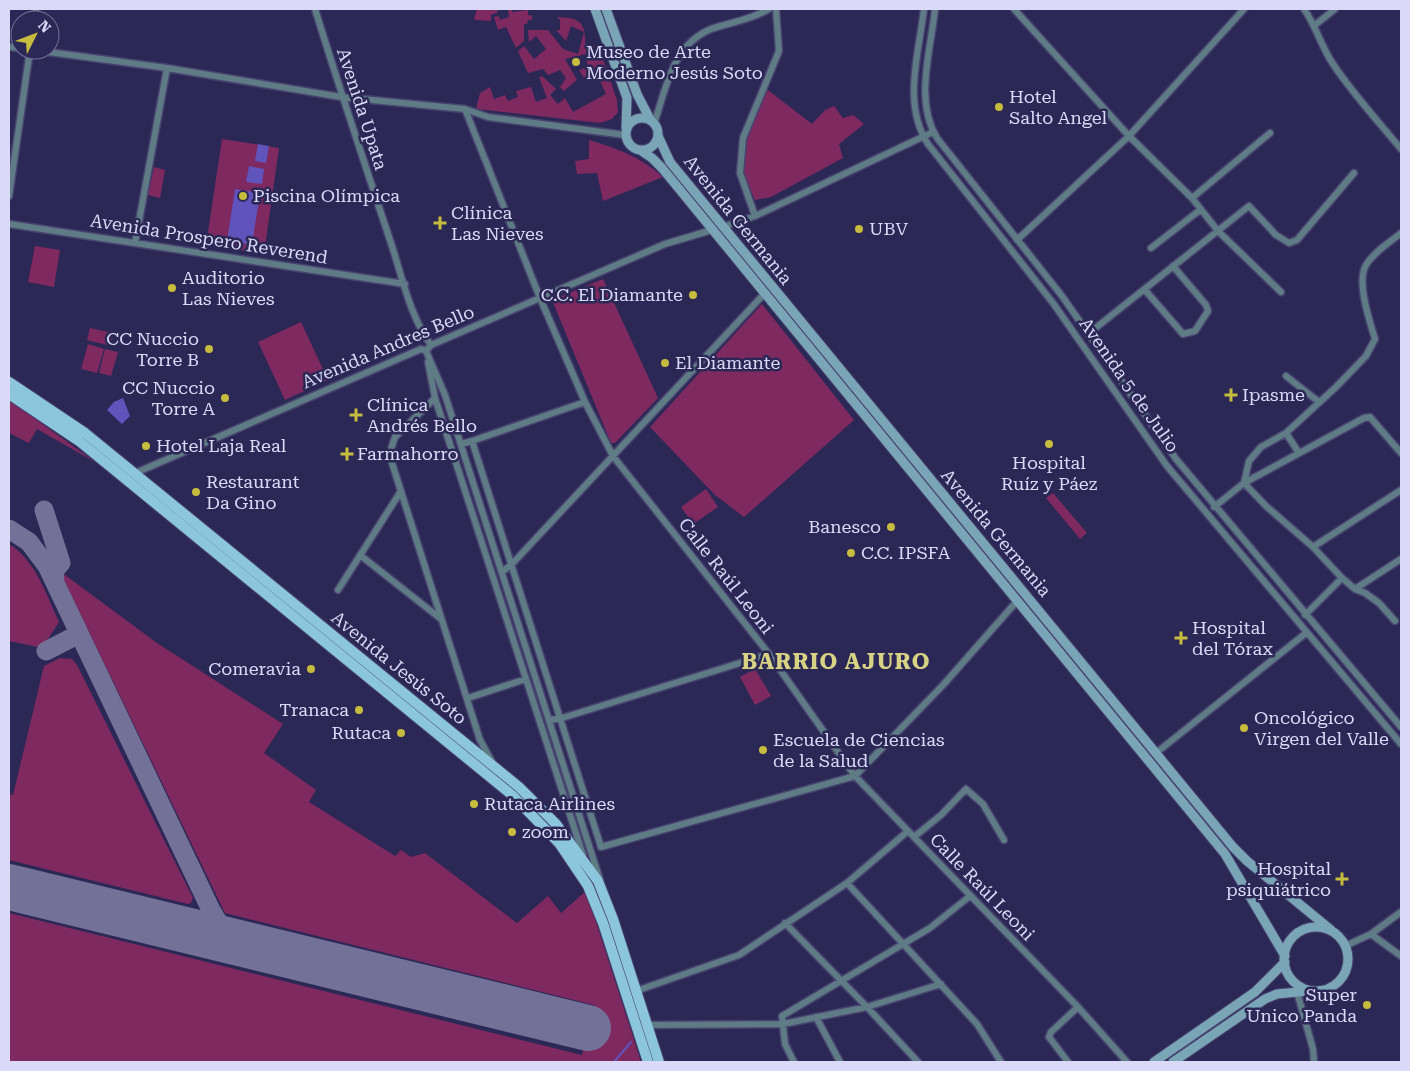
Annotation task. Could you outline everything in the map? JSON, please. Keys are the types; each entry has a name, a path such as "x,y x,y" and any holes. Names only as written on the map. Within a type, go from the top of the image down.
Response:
{"main road":[{"name":"Avenida Jesús Soto","path":"9,382 85,433 494,767 546,813 584,860 604,896 659,1062"},
{"name":"Avenida Jesús Soto","path":"9,394 78,441 124,478 512,795 559,843 588,886 603,923 648,1062"}],"street":[{"name":"Avenida Upata","path":"315,9 342,97 422,332 424,350"},
{"path":"595,9 627,98 626,131 629,144 640,150 652,147 658,136 637,94 606,9"},
{"path":"653,123 677,58 689,44 708,30 746,19 769,9"},
{"path":"755,216 740,174 743,138 779,51 776,9"},
{"name":"Avenida 5 de Julio","path":"924,9 913,102 917,124 923,138 1053,303 1167,466 1401,744"},
{"name":"Avenida 5 de Julio","path":"935,9 924,102 928,121 933,132 1088,334 1176,460 1401,727"},
{"path":"1014,9 1130,136 1192,198 1218,231 1254,268 1281,292"},
{"path":"1017,240 1130,136 1244,9"},
{"path":"1304,9 1315,25 1321,43 1345,81 1401,149"},
{"path":"1315,25 1335,9"},
{"path":"60,54 167,68 342,97 464,109 488,116 626,131"},
{"path":"9,196 29,60"},
{"path":"135,243 167,68"},
{"name":"Calle Raúl Leoni","path":"464,109 540,298 585,402 613,456 769,654 855,776 1078,1007 1127,1062"},
{"path":"626,131 632,121 639,118 653,123"},
{"path":"723,227 755,216 933,132"},
{"path":"1192,198 1270,133"},
{"name":"Avenida Germania","path":"658,136 666,156 723,227 1237,852 1331,930"},
{"name":"Avenida Germania","path":"640,150 657,163 1229,858 1285,959"},
{"path":"1088,334 1249,206 1276,235 1289,244 1297,240 1354,173"},
{"path":"1151,248 1200,210"},
{"name":"Avenida Prospero Reverend","path":"9,224 405,284"},
{"name":"Avenida Andres Bello","path":"124,478 424,350 431,345 665,244 712,230"},
{"path":"1244,483 1250,461 1261,447 1286,433 1366,356 1376,339 1366,306 1364,267 1374,255 1401,233"},
{"path":"1145,290 1183,334 1194,331 1208,311 1206,305 1173,266"},
{"path":"502,572 512,564 764,294"},
{"name":"Avenida Upata","path":"422,332 431,345"},
{"path":"424,350 435,398 584,860 588,886"},
{"path":"424,350 445,395 597,865 604,896"},
{"path":"1286,376 1319,402"},
{"path":"435,398 395,437 391,448 392,462 480,740 494,767"},
{"path":"461,444 585,402"},
{"path":"1214,507 1244,483 1364,418 1370,417 1401,453"},
{"path":"1286,433 1299,453"},
{"path":"472,440 562,718 601,847 855,776 944,684 1017,601"},
{"path":"1244,483 1266,506 1313,547 1355,590 1372,598 1395,621"},
{"path":"1313,547 1401,490"},
{"path":"338,590 401,491"},
{"path":"360,555 442,620"},
{"path":"1355,590 1401,559"},
{"path":"1305,615 1342,578"},
{"path":"1156,753 1306,633"},
{"path":"550,720 562,718 769,654"},
{"path":"468,698 526,678"},
{"path":"914,837 966,789 972,792 983,804 1004,840"},
{"path":"636,992 739,955 847,883 908,831"},
{"path":"847,883 977,1024 1001,1062"},
{"path":"794,1062 785,1044 782,1016 904,944 970,896"},
{"path":"1345,946 1371,934 1401,912"},
{"path":"785,923 868,1007 918,1062"},
{"path":"1154,1062 1255,992 1285,959 1288,944 1301,931 1319,927 1331,930 1340,938 1345,946 1348,961 1341,978 1326,989 1277,994 1265,999 1173,1062"},
{"path":"1371,934 1401,956"},
{"path":"1389,947 1401,948"},
{"path":"1285,959 1293,980 1302,987 1314,990"},
{"path":"647,1024 783,1024 868,1007 941,984"},
{"path":"1297,992 1318,1062"},
{"path":"1068,1062 1049,1037 1051,1032 1078,1007"},
{"path":"816,1017 840,1062"},
{"path":"1313,1049 1314,1062"}],"shaded area":[{"path":"477,9 497,9 498,12 491,15 491,21 476,20 474,19"},
{"path":"508,9 512,9 512,12 528,10 528,15 532,16 532,20 528,20 527,24 524,24 524,41 516,48 506,27 498,30 494,17 499,16 500,20 509,17"},
{"path":"557,17 570,18 579,22 584,30 585,43 599,48 617,100 618,112 612,119 600,123 476,109 480,93 490,87 494,99 505,95 508,101 518,97 516,91 531,87 536,102 547,98 539,77 542,76 556,89 550,95 558,104 565,98 573,112 606,94 597,74 584,78 579,70 588,67 585,54 565,59 577,80 564,91 560,87 566,78 560,70 548,75 543,69 528,73 518,51 524,46 534,59 546,49 536,36 529,42 528,30 548,30 563,49 578,54 584,32 571,26 566,41 556,30 560,30 560,20"},
{"path":"764,87 812,124 825,110 834,106 843,118 853,115 864,124 839,144 843,158 771,197 755,200 741,169 743,138"},
{"name":"Piscina Olímpica","path":"222,139 279,148 264,254 206,245"},
{"path":"589,140 628,154 646,164 663,177 603,201 597,173 577,174 575,161 589,159"},
{"path":"258,144 269,146 266,163 255,161"},
{"path":"249,166 264,169 262,184 246,182"},
{"path":"154,167 165,170 160,198 148,195"},
{"path":"235,189 260,193 252,245 227,241"},
{"path":"35,246 60,250 54,287 28,282"},
{"path":"603,279 658,398 615,443 611,443 552,300"},
{"path":"762,304 854,420 744,517 715,495 650,427"},
{"path":"301,322 328,380 285,400 258,342"},
{"path":"90,328 113,333 111,346 87,340"},
{"path":"88,344 104,349 97,373 81,369"},
{"path":"105,349 118,352 111,376 99,373"},
{"path":"123,398 130,416 122,424 107,410 114,402"},
{"path":"9,400 95,462 37,429 29,443 9,433"},
{"path":"706,489 718,507 693,524 681,507"},
{"path":"1053,493 1087,533 1080,539 1046,498"},
{"path":"9,544 26,559 33,569 45,589 59,622 48,639 38,647 9,641"},
{"path":"65,575 157,643 283,724 264,753 316,790 309,802 395,856 401,850 411,857 425,853 517,923 548,896 561,913 586,891 641,1062 9,1062 9,913 582,1055 594,1005 225,913 62,576"},
{"path":"60,658 72,659 77,665 193,898 191,903 188,904 9,860 9,794 13,795 44,666"},
{"path":"755,669 771,696 755,705 740,677"}],"waterway":[{"path":"614,1062 631,1042"}],"taxiway":[{"path":"44,510 61,563 54,571 55,582"},
{"path":"9,529 29,542 47,566 211,910 227,937 244,944"},
{"path":"46,651 79,634"},
{"path":"183,930 194,930 207,924 211,910"}],"runway":[{"path":"9,887 588,1028"}],"place":[{"name":"Museo de Arte Moderno Jesús Soto","path":"576,62"},
{"name":"Hotel Salto Angel","path":"999,107"},
{"name":"Piscina Olímpica","path":"243,196"},
{"name":"Clínica Las Nieves","path":"440,223"},
{"name":"UBV","path":"859,229"},
{"name":"Auditorio Las Nieves","path":"172,288"},
{"name":"C.C. El Diamante","path":"693,295"},
{"name":"CC Nuccio Torre B","path":"209,349"},
{"name":"El Diamante","path":"665,363"},
{"name":"Ipasme","path":"1231,395"},
{"name":"CC Nuccio Torre A","path":"225,398"},
{"name":"Clínica Andrés Bello","path":"356,415"},
{"name":"Hospital Ruíz y Páez","path":"1049,444"},
{"name":"Hotel Laja Real","path":"146,446"},
{"name":"Farmahorro","path":"347,454"},
{"name":"Restaurant Da Gino","path":"196,492"},
{"name":"Banesco","path":"891,527"},
{"name":"C.C. IPSFA","path":"851,553"},
{"name":"Hospital del Tórax","path":"1181,638"},
{"name":"Comeravia","path":"311,669"},
{"name":"Tranaca","path":"359,710"},
{"name":"Oncológico Virgen del Valle","path":"1244,728"},
{"name":"Rutaca","path":"401,733"},
{"name":"Escuela de Ciencias de la Salud","path":"763,750"},
{"name":"Rutaca Airlines","path":"474,804"},
{"name":"zoom","path":"512,832"},
{"name":"Hospital psiquiátrico","path":"1342,879"},
{"name":"Super Unico Panda","path":"1367,1005"}],"district":[{"name":"BARRIO AJURO","path":"836,661"}]}
